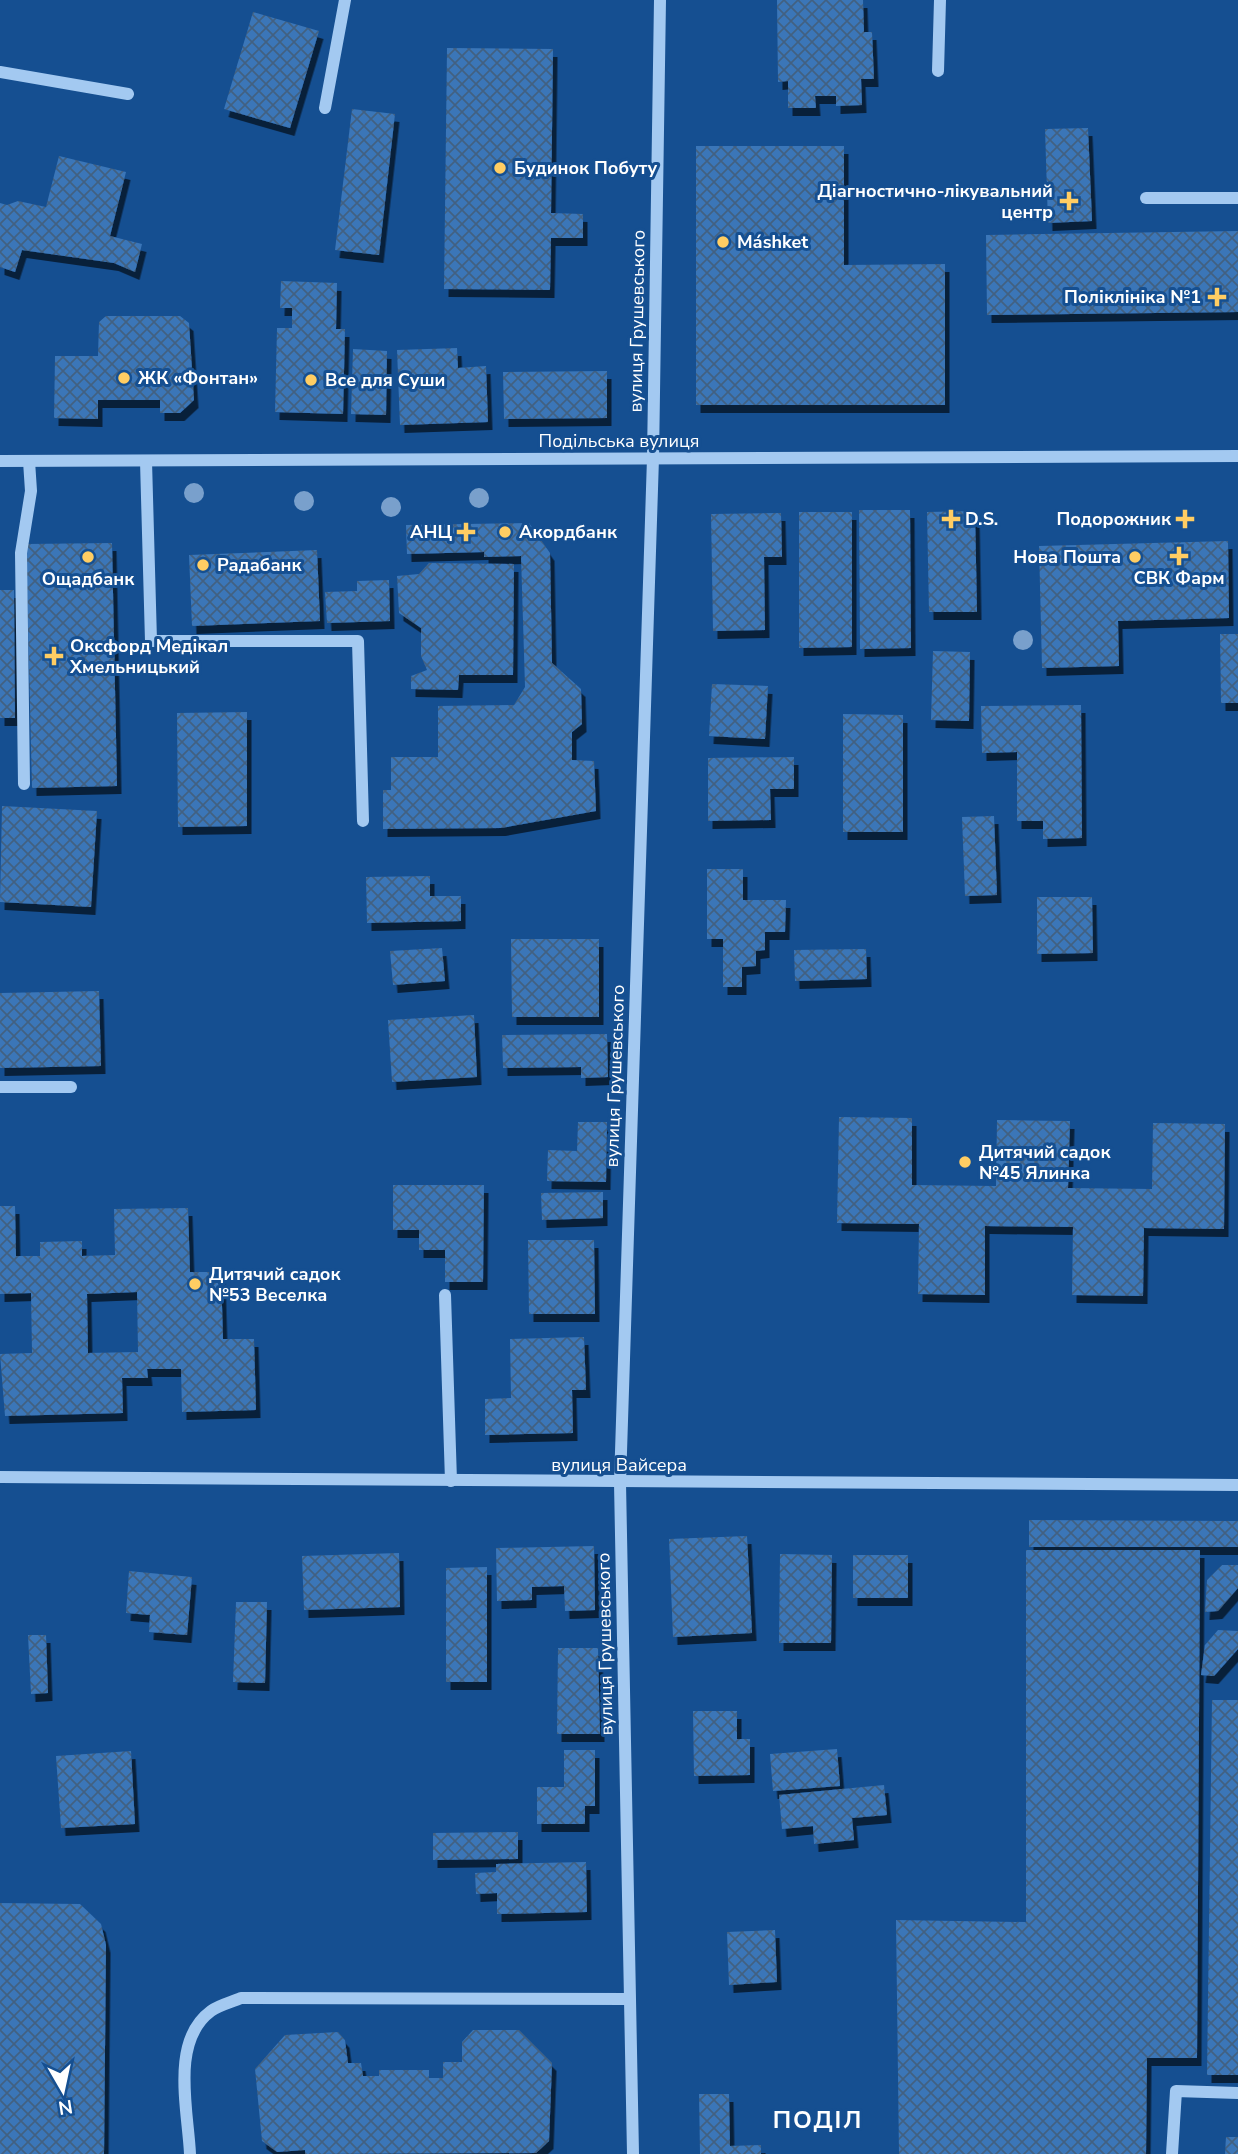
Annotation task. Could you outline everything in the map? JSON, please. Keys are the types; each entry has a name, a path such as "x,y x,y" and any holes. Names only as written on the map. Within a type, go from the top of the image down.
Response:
{"street":[{"path":"325,108 345,0"},
{"name":"вулиця Грушевського","path":"633,2154 620,1483 653,458 660,0"},
{"path":"938,71 940,0"},
{"path":"0,72 128,94"},
{"path":"1146,198 1238,198"},
{"name":"Подільська вулиця","path":"0,461 1238,456"},
{"path":"24,784 21,553 31,491 29,461"},
{"path":"146,461 151,641 358,641 363,821"},
{"path":"0,1087 71,1087"},
{"path":"445,1295 451,1481"},
{"name":"вулиця Вайсера","path":"0,1477 1238,1485"},
{"path":"190,2154 186,2061 190,2035 211,2011 241,1998 629,1999"},
{"path":"1172,2154 1176,2091 1238,2093"}],"building":[{"path":"777,0 863,0 864,32 872,32 874,79 861,79 862,105 836,106 836,96 815,96 816,108 788,108 788,81 778,82"},
{"path":"253,12 319,31 290,128 224,109"},
{"path":"447,48 553,49 551,213 583,214 583,238 551,238 550,290 444,289"},
{"path":"352,109 395,114 379,255 335,250"},
{"path":"1088,128 1092,221 1048,223 1045,129"},
{"path":"696,146 844,146 844,265 945,264 945,405 696,405"},
{"path":"59,156 126,172 110,236 142,244 135,272 114,263 22,250 15,272 0,267 0,203 7,205 18,201 46,207"},
{"path":"1238,231 1238,312 987,315 986,235"},
{"path":"281,281 337,283 336,329 345,329 343,414 275,412 277,328 292,328 292,308 280,308"},
{"name":"ЖК «Фонтан»","path":"106,316 180,316 189,323 194,400 180,413 160,413 160,400 98,400 98,419 54,418 55,356 98,356 99,322"},
{"path":"457,348 458,368 486,366 488,422 400,425 397,350"},
{"path":"353,349 387,351 386,415 351,414"},
{"path":"607,371 607,418 504,419 503,372"},
{"path":"859,510 910,510 911,648 860,649"},
{"path":"975,511 977,612 929,612 927,512"},
{"path":"799,512 852,512 852,647 799,648"},
{"path":"781,513 782,557 764,557 765,630 713,631 711,514"},
{"path":"529,523 550,553 552,663 581,689 582,724 572,732 572,760 594,761 596,811 501,828 383,829 383,790 391,790 391,757 438,757 438,706 514,705 525,687 521,556 484,557 484,552 407,554 406,525"},
{"path":"1228,541 1229,618 1118,621 1119,666 1042,668 1039,546"},
{"path":"112,543 117,786 32,788 26,544"},
{"path":"317,550 320,621 192,626 189,555"},
{"path":"429,563 514,564 513,675 459,675 458,690 411,689 411,676 427,670 421,656 421,628 399,613 397,576 419,574"},
{"path":"389,580 390,621 327,623 325,592 357,591 357,581"},
{"path":"0,590 14,590 15,718 0,718"},
{"path":"1220,634 1238,634 1238,703 1221,703"},
{"path":"933,651 970,652 969,721 931,720"},
{"path":"712,684 768,686 765,739 709,736"},
{"path":"1081,705 1082,838 1043,839 1043,821 1017,821 1017,752 982,753 981,706"},
{"path":"247,712 247,826 178,827 177,713"},
{"path":"843,714 903,715 903,832 843,832"},
{"path":"794,757 794,789 770,789 771,820 708,821 708,758"},
{"path":"2,806 97,811 91,907 0,902"},
{"path":"994,816 997,895 965,896 962,817"},
{"path":"707,869 743,869 743,900 786,900 785,932 765,932 765,950 756,951 756,966 742,967 742,987 723,987 723,939 707,939"},
{"path":"430,876 430,896 461,896 461,921 367,923 366,877"},
{"path":"1037,897 1092,897 1093,953 1037,954"},
{"path":"511,939 599,939 599,1017 512,1017"},
{"path":"442,948 445,981 393,985 390,951"},
{"path":"866,949 867,979 795,981 794,950"},
{"path":"99,991 101,1066 0,1068 0,993"},
{"path":"474,1015 477,1077 392,1082 388,1020"},
{"path":"607,1034 608,1077 581,1078 581,1067 503,1068 502,1035"},
{"path":"839,1117 912,1118 912,1185 996,1186 997,1120 1070,1121 1068,1188 1152,1189 1153,1123 1225,1124 1224,1229 1144,1228 1143,1296 1072,1295 1073,1227 985,1226 985,1295 918,1294 919,1224 837,1223"},
{"path":"578,1122 607,1122 606,1182 547,1181 548,1150 577,1151"},
{"path":"393,1185 484,1185 483,1282 445,1282 445,1250 419,1250 419,1230 393,1230"},
{"path":"603,1192 603,1218 542,1220 541,1193"},
{"path":"0,1206 15,1206 16,1256 40,1256 40,1242 82,1241 82,1256 115,1255 114,1209 188,1208 190,1272 221,1272 223,1339 254,1339 256,1410 182,1412 181,1369 147,1369 148,1378 122,1378 123,1413 5,1416 0,1354 32,1353 31,1293 0,1294","holes":["137,1292 138,1352 88,1353 87,1294"]},
{"path":"528,1240 594,1240 595,1314 529,1314"},
{"path":"584,1337 586,1390 572,1390 573,1433 485,1435 485,1399 511,1398 510,1339"},
{"path":"1029,1520 1238,1521 1238,1547 1029,1547"},
{"path":"747,1536 752,1633 673,1637 669,1539"},
{"path":"594,1546 595,1610 565,1611 564,1586 532,1587 532,1600 497,1601 496,1548"},
{"path":"1026,1550 1200,1550 1197,2058 1147,2058 1146,2154 899,2154 896,1920 1026,1922"},
{"path":"399,1553 400,1607 304,1610 302,1556"},
{"path":"780,1554 832,1555 831,1643 779,1643"},
{"path":"853,1555 908,1555 908,1598 853,1598"},
{"path":"1222,1565 1238,1565 1238,1588 1218,1611 1205,1612 1207,1580"},
{"path":"487,1567 487,1682 446,1682 446,1568"},
{"path":"129,1571 192,1577 187,1635 149,1632 150,1615 126,1613"},
{"path":"236,1602 267,1602 265,1683 233,1682"},
{"path":"1218,1630 1238,1631 1238,1649 1214,1676 1201,1675 1205,1645"},
{"path":"28,1635 46,1635 48,1693 31,1694"},
{"path":"558,1648 598,1648 600,1734 557,1734"},
{"path":"1212,1700 1238,1700 1238,2075 1207,2075"},
{"path":"693,1711 737,1711 737,1739 750,1739 750,1775 694,1776"},
{"path":"837,1749 840,1786 773,1791 770,1754"},
{"path":"564,1750 595,1750 595,1806 585,1806 585,1824 537,1824 537,1787 564,1787"},
{"path":"131,1751 135,1824 61,1828 56,1756"},
{"path":"884,1785 887,1815 852,1818 854,1840 814,1844 813,1826 782,1829 779,1795"},
{"path":"518,1832 518,1859 433,1860 433,1833"},
{"path":"586,1862 587,1912 497,1914 497,1893 476,1894 475,1873 496,1872 496,1864"},
{"path":"0,1903 80,1904 101,1924 106,1945 104,2154 0,2154"},
{"path":"775,1930 777,1982 729,1985 727,1932"},
{"path":"473,2030 519,2030 552,2063 549,2141 536,2153 305,2154 305,2150 277,2152 262,2141 255,2069 285,2035 338,2032 345,2040 348,2063 361,2063 363,2076 379,2076 379,2070 429,2070 429,2078 443,2078 443,2062 462,2062 462,2042"},
{"path":"699,2094 729,2094 730,2146 761,2145 761,2154 700,2154"},
{"path":"1226,2137 1238,2137 1238,2154 1225,2154"}],"place":[{"name":"Будинок Побуту","path":"500,168"},
{"name":"Діагностично-лікувальний центр","path":"1069,201"},
{"name":"Mа́shket","path":"723,242"},
{"name":"Поліклініка №1","path":"1217,297"},
{"name":"ЖК «Фонтан»","path":"124,378"},
{"name":"Все для Суши","path":"311,380"},
{"name":"D.S.","path":"951,519"},
{"name":"Подорожник","path":"1185,519"},
{"name":"АНЦ","path":"466,532"},
{"name":"Акордбанк","path":"505,532"},
{"name":"СВК Фарм","path":"1179,556"},
{"name":"Ощадбанк","path":"88,557"},
{"name":"Нова Пошта","path":"1135,557"},
{"name":"Радабанк","path":"203,565"},
{"name":"Оксфорд Медікал Хмельницький","path":"54,656"},
{"name":"Дитячий садок №45 Ялинка","path":"965,1162"},
{"name":"Дитячий садок №53 Веселка","path":"195,1284"}],"district":[{"name":"ПОДІЛ","path":"818,2120"}]}
